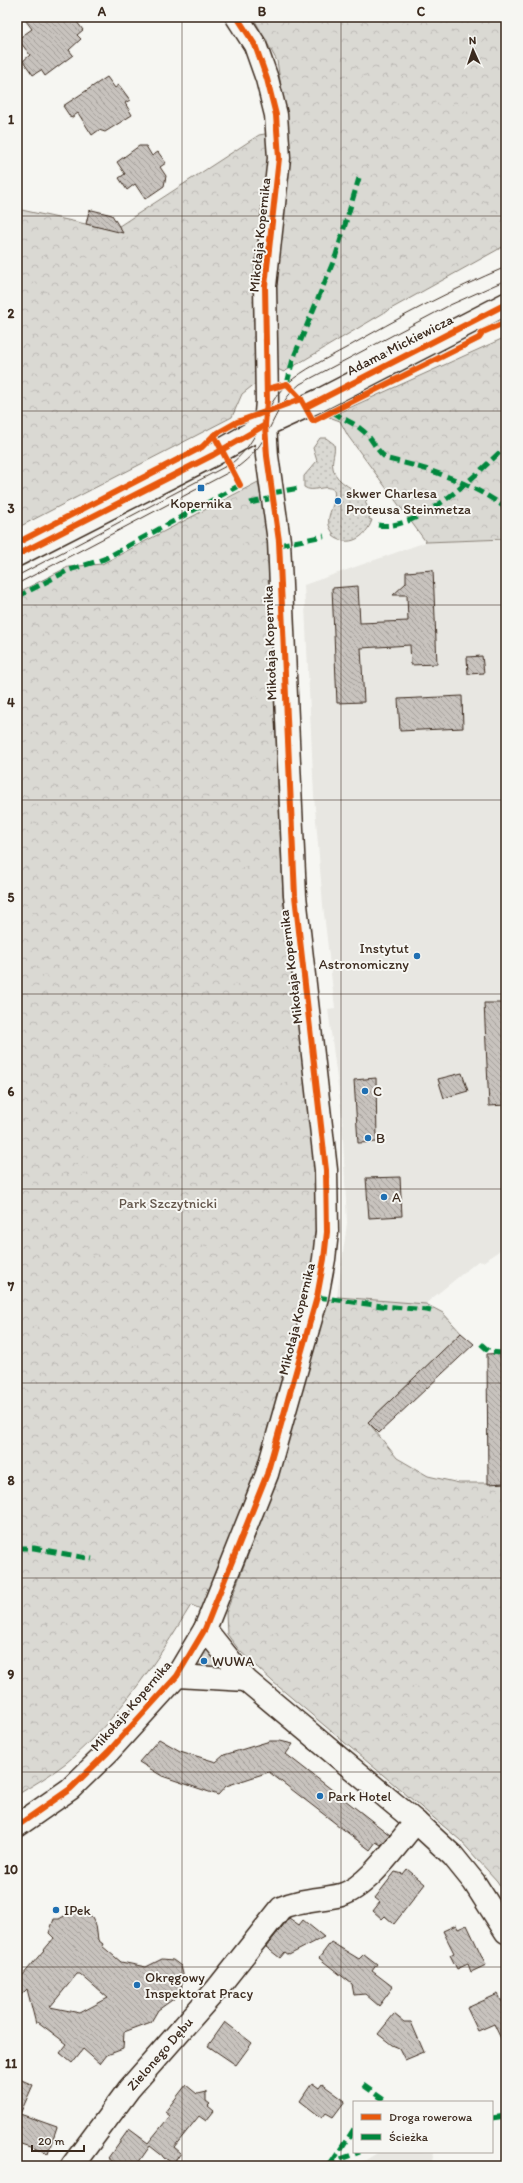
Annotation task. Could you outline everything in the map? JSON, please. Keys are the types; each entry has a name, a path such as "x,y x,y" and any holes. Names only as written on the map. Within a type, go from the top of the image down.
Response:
{"street":[{"name":"Mikołaja Kopernika","path":"17,1826 70,1788 108,1752 177,1676 205,1629 267,1474 286,1412 317,1297 327,1232 325,1151 295,896 285,709 279,541 266,456 265,426 267,401 265,286 275,210 278,150 276,115 267,79 255,45 237,17"},
{"name":"Adama Mickiewicza","path":"17,555 213,455 265,426 320,400 506,304"},
{"path":"205,1629 246,1680 416,1822 463,1868 489,1903 506,1932"},
{"path":"177,1676 246,1680"},
{"name":"Zielonego Dębu","path":"72,2166 129,2089 216,1990 281,1908 293,1902 342,1895 360,1886 416,1822"}],"shaded area":[{"name":"Instytut Astronomiczny","path":"506,539 506,1246 483,1262 478,1261 425,1304 337,1297 347,1223 342,1117 328,1009 335,1008 323,905 314,796 304,585 426,542"},
{"path":"377,2153 434,2153 431,2166 356,2166"}],"green space":[{"path":"253,17 506,17 506,245 387,311 284,372 275,368 242,394 232,417 17,528 17,209 113,230 259,135 288,130 277,61"},
{"path":"506,337 506,539 426,542 348,436 340,421 329,417"},
{"path":"320,438 326,438 334,444 333,468 338,478 367,500 365,502 370,511 369,519 372,520 361,536 350,541 345,541 333,536 334,534 330,528 329,518 334,502 334,490 330,488 308,489 304,487 304,476 317,461 313,448"},
{"name":"Park Szczytnicki","path":"258,482 267,532 283,895 319,1166 320,1237 305,1319 271,1433 206,1611 191,1605 150,1669 103,1728 66,1763 17,1795 17,593 68,567 102,564"},
{"path":"338,1297 426,1304 443,1313 461,1333 368,1422 397,1458 428,1476 459,1483 504,1483 503,1353 506,1354 506,1895 497,1881 460,1840 273,1682 239,1650 227,1634 226,1613 268,1502 325,1301"},
{"path":"204,1649 213,1653 216,1660 215,1667 197,1670 194,1664"}],"building":[{"path":"23,17 65,17 69,22 74,18 83,30 77,35 81,39 69,50 73,55 45,76 41,70 33,75 23,61 30,55 18,39 32,29"},
{"path":"107,77 115,88 119,85 130,100 125,103 132,115 105,132 99,130 92,135 78,113 71,118 63,106"},
{"path":"139,146 146,146 152,156 158,152 166,163 160,167 166,176 164,186 145,199 135,184 127,190 119,178 125,174 117,162"},
{"path":"92,210 112,215 123,233 86,224 89,211"},
{"path":"433,570 437,664 411,665 410,645 361,648 364,702 337,703 332,588 358,586 360,623 408,621 407,595 393,595 406,583 406,572"},
{"path":"482,656 484,673 468,674 467,657"},
{"path":"462,696 463,728 400,731 398,699"},
{"path":"484,1003 506,1003 506,1105 489,1106"},
{"path":"462,1073 468,1091 444,1098 438,1079"},
{"path":"376,1078 377,1142 358,1143 354,1080"},
{"name":"A","path":"400,1177 402,1216 369,1218 366,1178"},
{"path":"461,1333 474,1344 379,1433 368,1422"},
{"path":"503,1353 504,1483 488,1484 487,1354"},
{"name":"Park Hotel","path":"159,1739 180,1751 216,1762 224,1755 270,1741 280,1741 293,1744 286,1754 390,1835 381,1845 376,1842 370,1850 269,1772 226,1786 218,1795 162,1776 139,1762"},
{"path":"407,1869 425,1884 394,1924 385,1916 382,1919 373,1911 380,1902 375,1898 395,1872 403,1874"},
{"name":"Okręgowy Inspektorat Pracy","path":"73,1911 86,1913 92,1917 96,1925 98,1940 103,1944 102,1946 121,1962 146,1967 162,1959 173,1960 181,1966 183,1974 181,1988 175,1998 158,2010 151,2022 124,2032 123,2049 107,2055 100,2064 83,2049 72,2063 60,2053 67,2044 38,2022 36,2024 27,1989 17,1999 17,1982 54,1938 49,1933 54,1919 59,1919","holes":["77,1974 80,1974 108,1998 80,2013 50,2007"]},
{"path":"289,1918 299,1925 303,1920 324,1937 289,1955 285,1952 280,1958 266,1947"},
{"path":"456,1925 458,1929 467,1925 486,1965 471,1972 468,1964 457,1969 450,1955 454,1953 443,1931"},
{"path":"331,1942 359,1959 364,1954 377,1964 372,1971 393,1987 379,2006 365,1994 354,1995 352,1984 319,1958"},
{"path":"498,1994 506,2009 506,2049 494,2024 478,2031 467,2008"},
{"path":"394,2014 404,2022 411,2022 424,2052 405,2060 399,2048 392,2045 378,2034"},
{"path":"225,2022 252,2043 236,2065 208,2046"},
{"path":"17,2078 33,2085 20,2114 57,2127 48,2153 21,2144 17,2133"},
{"path":"312,2083 319,2088 322,2084 345,2101 333,2117 326,2113 322,2118 300,2101"},
{"path":"186,2085 197,2094 206,2092 206,2101 210,2104 208,2106 214,2111 206,2121 199,2116 174,2147 181,2153 173,2164 150,2146 136,2166 119,2166 108,2158 129,2129 148,2143 170,2116 165,2112"}],"tram line":[{"path":"17,576 232,463 242,454 256,434 272,402 279,393 287,384 308,369 425,305 506,267"},
{"path":"17,584 235,469 257,448 283,403 293,390 300,384 450,305 506,280"}],"marked path":[{"path":"287,384 293,359 336,255 359,178"},
{"path":"333,411 366,433 380,453 388,459 420,467 450,478 478,491 506,508"},
{"path":"378,525 394,525 412,519 430,510 464,485 506,446"},
{"path":"17,597 69,570 104,559 240,485"},
{"path":"272,493 299,488"},
{"path":"250,503 273,498"},
{"path":"279,545 324,536"},
{"path":"317,1297 434,1312"},
{"path":"481,1344 490,1352 502,1353 506,1359"},
{"path":"17,1548 34,1548 92,1559"},
{"path":"363,2085 386,2101"},
{"path":"493,2118 506,2116"},
{"path":"332,2162 353,2130"},
{"path":"328,2166 332,2162 357,2153"}],"cycle path":[{"path":"17,1826 70,1789 108,1752 177,1676 205,1629 267,1474 317,1297 324,1259 327,1232 326,1170 295,896 279,541 267,456 265,425 267,401 265,286 279,158 276,115 267,79 255,45 237,17"},
{"path":"306,407 506,304"},
{"path":"267,389 287,384 301,399 313,421 479,338 483,332 506,322"},
{"path":"17,543 202,447 214,435 237,422 301,399"},
{"path":"17,555 213,455 265,425"},
{"path":"214,435 240,485"}],"place":[{"name":"Kopernika","path":"201,488"},
{"name":"skwer Charlesa Proteusa Steinmetza","path":"338,501"},
{"name":"Instytut Astronomiczny","path":"417,956"},
{"name":"C","path":"365,1091"},
{"name":"B","path":"368,1138"},
{"name":"A","path":"384,1197"},
{"name":"WUWA","path":"204,1661"},
{"name":"Park Hotel","path":"320,1796"},
{"name":"IPek","path":"56,1910"},
{"name":"Okręgowy Inspektorat Pracy","path":"137,1985"}]}
